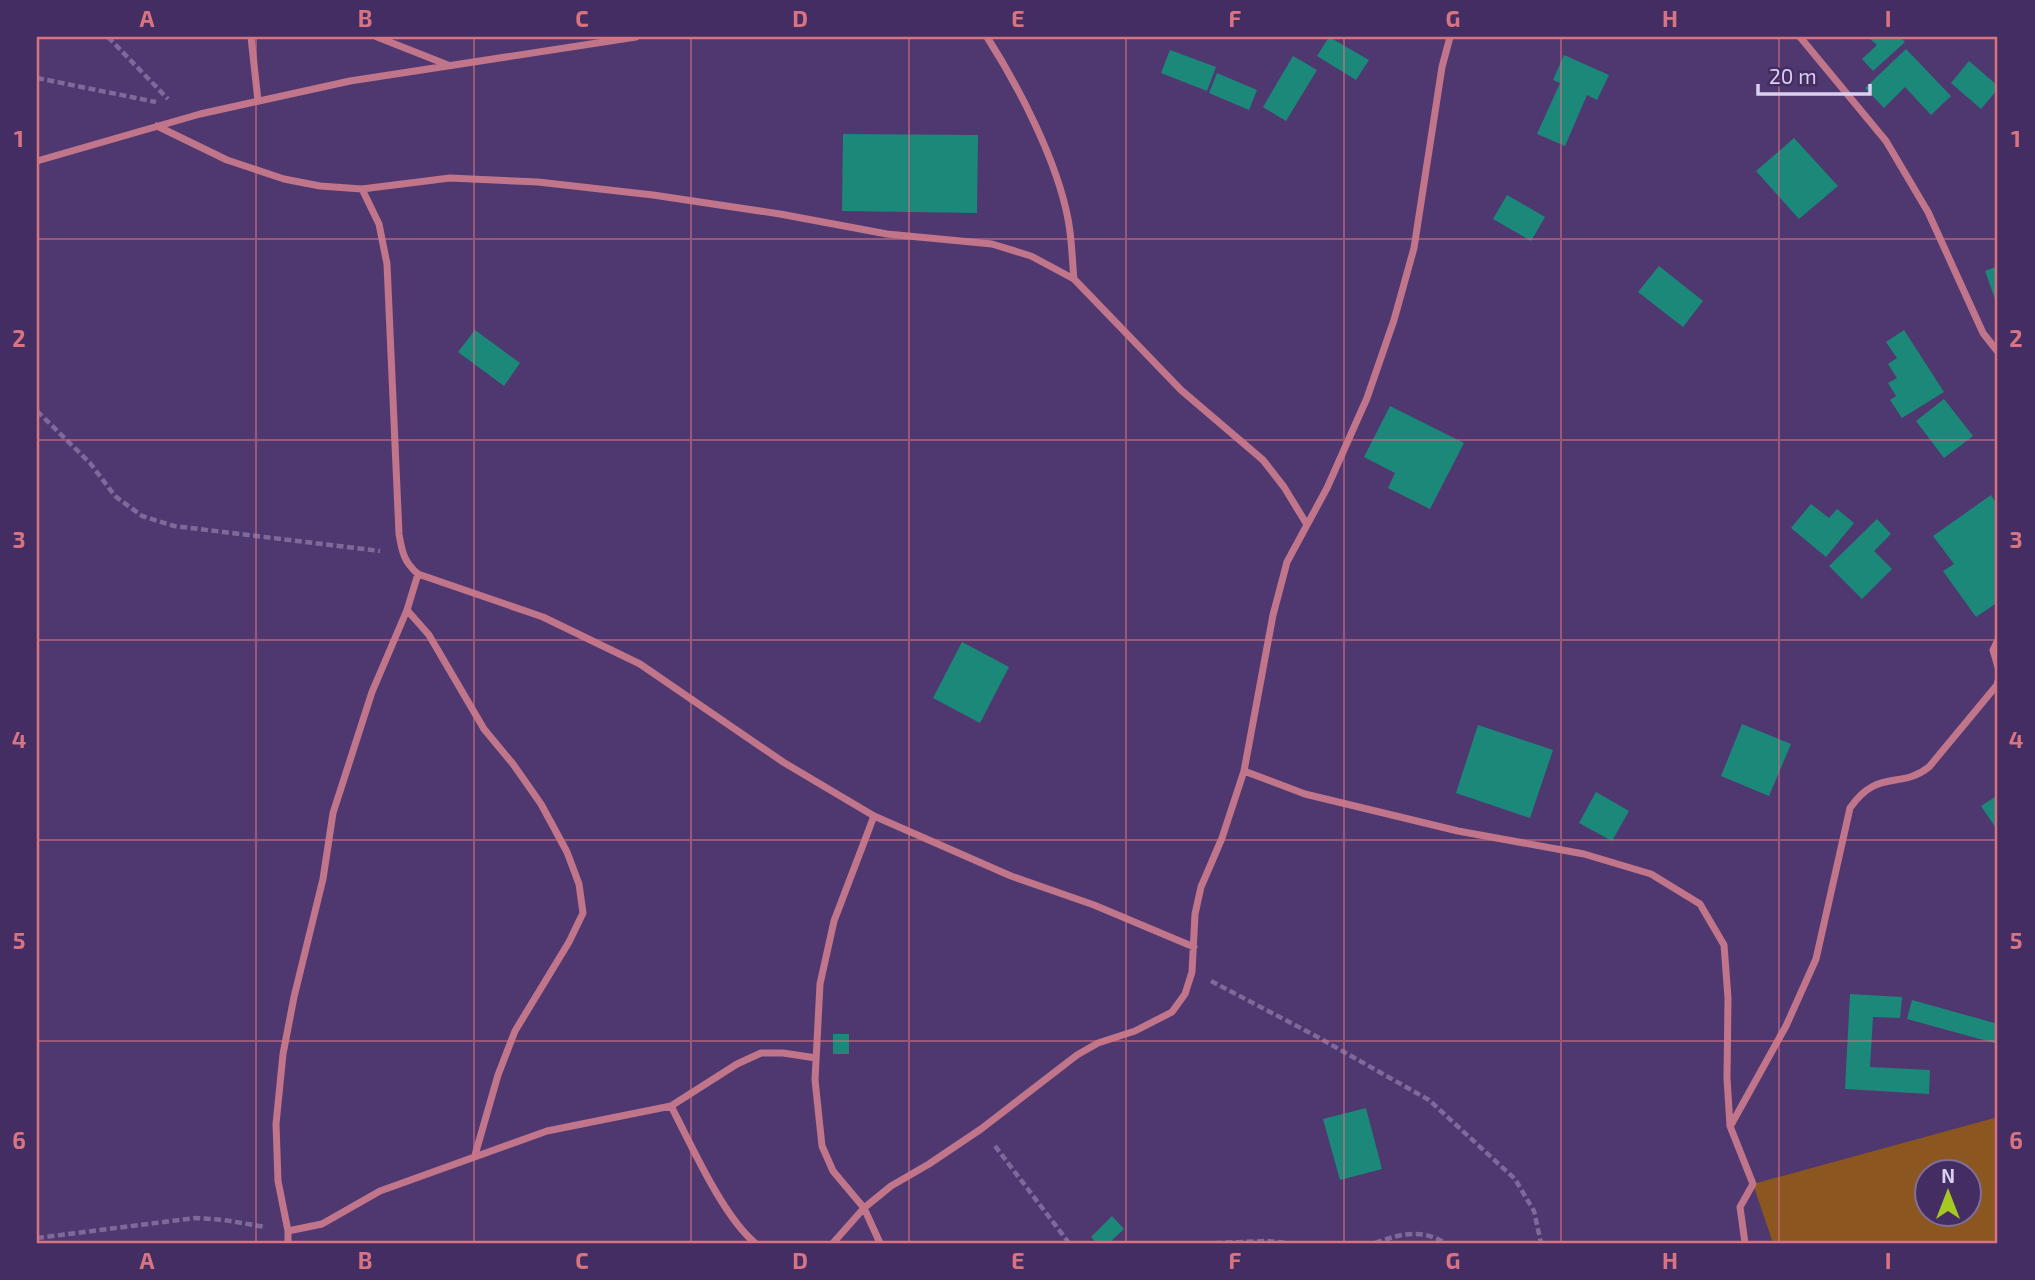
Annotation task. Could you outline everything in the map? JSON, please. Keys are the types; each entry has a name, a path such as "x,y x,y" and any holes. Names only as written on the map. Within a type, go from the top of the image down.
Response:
{"street":[{"path":"251,37 258,101"},
{"path":"377,37 448,65"},
{"path":"37,161 157,126 351,81 636,37"},
{"path":"987,37 1035,128 1056,176 1068,219 1074,279"},
{"path":"833,1243 864,1208 891,1186 982,1129 1077,1055 1098,1043 1135,1031 1172,1012 1185,994 1192,972 1195,914 1201,887 1222,838 1244,771 1273,615 1287,562 1327,488 1367,398 1394,320 1414,248 1442,67 1450,37"},
{"path":"1800,37 1886,141 1928,212 1983,333 1998,352"},
{"path":"157,126 227,160 284,180 320,186 362,189 450,178 538,182 653,195 887,234 992,244 1031,256 1074,279 1181,390 1262,460 1284,487 1306,523"},
{"path":"362,189 379,224 387,264 399,534 402,554 408,566 418,574 543,617 640,664 783,762 874,816 1011,876 1094,905 1194,947"},
{"path":"288,1243 278,1181 276,1124 283,1054 294,997 323,879 333,813 372,692 407,610 418,574"},
{"path":"407,610 429,635 484,729 541,804 567,852 580,893 583,913 569,942 515,1031 475,1155"},
{"path":"1998,640 1993,650 1998,667"},
{"path":"1730,1126 1786,1027 1816,959 1850,808 1859,794 1874,785 1919,775 1929,767 1998,681"},
{"path":"1244,771 1305,794 1458,831 1584,854 1651,874 1700,904 1724,945 1728,998 1727,1078 1730,1126 1753,1184 1740,1207 1745,1243"},
{"path":"874,816 834,921 820,984 815,1080 822,1146 833,1171 864,1208 880,1243"},
{"path":"288,1231 322,1224 380,1191 547,1131 671,1106 737,1064 761,1053 816,1058"},
{"path":"671,1106 728,1210 744,1234 755,1243"}],"path":[{"path":"37,78 176,107 108,37"},
{"path":"37,411 90,463 115,496 142,516 174,526 402,554"},
{"path":"1192,972 1304,1030 1429,1100 1515,1179 1534,1211 1541,1243"},
{"path":"982,1129 1069,1243"},
{"path":"37,1238 195,1218 288,1231"},
{"path":"1375,1243 1411,1232 1445,1243"},
{"path":"1215,1243 1289,1243"}],"shaded area":[{"path":"1998,1117 1998,1243 1773,1243 1753,1184"}],"building":[{"path":"1329,37 1369,60 1356,80 1317,56"},
{"path":"1868,37 1900,37 1905,42 1873,71 1862,59 1877,45"},
{"path":"1906,49 1951,96 1931,115 1905,87 1884,108 1865,88"},
{"path":"1170,50 1216,67 1207,91 1161,73"},
{"path":"1564,55 1609,75 1597,100 1587,95 1565,146 1537,134 1560,83 1553,80"},
{"path":"1293,56 1317,70 1286,121 1263,107"},
{"path":"1969,61 1998,86 1981,109 1951,83"},
{"path":"1217,73 1257,90 1249,110 1209,93"},
{"path":"843,134 978,135 977,213 842,211"},
{"path":"1794,138 1838,186 1799,219 1756,171"},
{"path":"1507,195 1545,217 1531,241 1493,219"},
{"path":"1659,266 1703,301 1683,327 1638,292"},
{"path":"1998,266 1998,307 1985,271"},
{"path":"475,330 520,363 504,386 458,352"},
{"path":"1904,330 1944,392 1902,418 1890,400 1896,396 1888,383 1897,378 1888,364 1897,358 1886,342"},
{"path":"1944,399 1973,436 1944,458 1916,421"},
{"path":"1390,406 1464,443 1430,509 1388,488 1395,473 1364,457"},
{"path":"1991,495 1998,506 1998,602 1976,617 1943,571 1954,564 1933,536"},
{"path":"1811,504 1829,518 1837,509 1854,523 1826,557 1791,528"},
{"path":"1877,519 1891,534 1874,551 1892,569 1862,599 1829,566"},
{"path":"962,642 1009,667 980,723 933,698"},
{"path":"1742,724 1791,744 1769,796 1721,776"},
{"path":"1478,725 1553,750 1530,818 1456,793"},
{"path":"1596,792 1629,811 1612,841 1579,823"},
{"path":"1998,795 1998,831 1981,806"},
{"path":"1850,994 1902,997 1900,1018 1873,1017 1870,1067 1930,1070 1929,1094 1845,1089"},
{"path":"1912,1000 1998,1024 1998,1044 1907,1019"},
{"path":"833,1034 849,1034 849,1054 833,1054"},
{"path":"1366,1108 1382,1169 1340,1180 1323,1119"},
{"path":"1112,1216 1124,1229 1109,1243 1097,1243 1091,1237"}]}
